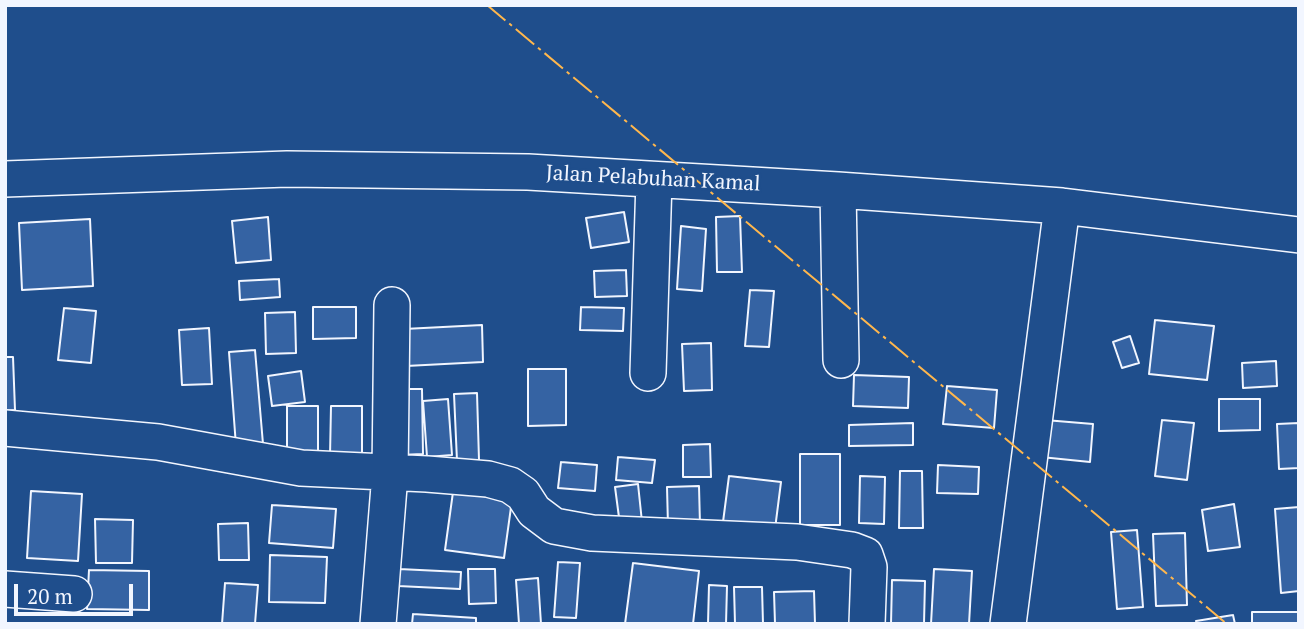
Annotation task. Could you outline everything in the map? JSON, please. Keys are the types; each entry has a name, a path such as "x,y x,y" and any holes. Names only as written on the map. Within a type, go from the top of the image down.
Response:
{"street":[{"name":"Jalan Pelabuhan Kamal","path":"5,179 287,169 528,172 1062,206 1299,235"},
{"path":"648,373 654,180"},
{"path":"838,190 841,360"},
{"path":"1008,624 1062,206"},
{"path":"377,624 390,474 392,305"},
{"path":"5,428 158,442 302,468 459,476 488,480 510,485 523,494 534,511 554,526 592,533 797,542 852,550 865,555 869,567 867,624"},
{"path":"5,589 74,594"}],"building":[{"path":"624,212 629,242 591,248 586,218"},
{"path":"740,216 742,272 717,272 716,217"},
{"path":"268,217 271,260 236,263 232,221"},
{"path":"90,219 93,286 22,290 19,223"},
{"path":"681,226 706,229 702,291 677,289"},
{"path":"626,270 627,296 595,297 594,271"},
{"path":"279,279 280,297 240,300 239,281"},
{"path":"750,290 774,291 769,347 745,346"},
{"path":"313,307 356,307 356,338 313,339"},
{"path":"581,307 624,308 623,331 580,330"},
{"path":"64,308 96,311 91,363 58,360"},
{"path":"295,312 296,353 266,354 265,313"},
{"path":"1155,320 1214,326 1207,380 1149,374"},
{"path":"482,325 483,362 406,366 404,329"},
{"path":"209,328 212,384 182,385 179,330"},
{"path":"1130,336 1139,363 1122,368 1113,342"},
{"path":"711,343 712,390 684,391 682,344"},
{"path":"255,350 263,444 236,446 229,352"},
{"path":"5,357 13,357 15,410 5,411"},
{"path":"1276,361 1277,386 1243,388 1242,363"},
{"path":"528,369 566,369 566,425 528,426"},
{"path":"301,371 305,402 272,406 268,376"},
{"path":"854,375 909,377 908,408 853,406"},
{"path":"947,386 997,390 994,428 943,424"},
{"path":"399,389 422,389 423,454 399,455"},
{"path":"477,393 479,460 457,461 454,394"},
{"path":"448,399 452,455 427,457 423,401"},
{"path":"1219,399 1260,399 1260,430 1219,431"},
{"path":"287,406 318,406 318,455 287,455"},
{"path":"331,406 362,406 362,456 330,456"},
{"path":"1045,420 1093,424 1090,462 1041,457"},
{"path":"1162,420 1194,423 1187,480 1155,476"},
{"path":"913,423 913,445 849,446 849,425"},
{"path":"1299,423 1299,468 1279,469 1277,424"},
{"path":"710,444 711,477 683,477 683,445"},
{"path":"800,454 840,454 840,525 800,525"},
{"path":"618,457 655,460 652,483 616,480"},
{"path":"561,462 597,465 595,491 558,488"},
{"path":"938,465 979,467 978,494 937,493"},
{"path":"900,471 922,471 923,528 899,528"},
{"path":"729,476 781,482 775,529 723,522"},
{"path":"860,476 885,477 884,524 859,523"},
{"path":"638,484 642,522 620,525 615,487"},
{"path":"699,486 700,525 668,526 667,487"},
{"path":"31,491 82,494 78,561 27,558"},
{"path":"453,492 512,500 504,558 445,550"},
{"path":"1234,504 1240,547 1208,551 1202,510"},
{"path":"272,505 336,509 333,548 269,543"},
{"path":"1299,507 1299,591 1281,593 1275,509"},
{"path":"95,519 133,520 132,563 96,563"},
{"path":"248,523 249,560 219,560 218,524"},
{"path":"1137,530 1143,607 1117,609 1111,532"},
{"path":"1185,533 1187,605 1156,606 1153,534"},
{"path":"270,555 327,557 325,603 269,602"},
{"path":"558,562 580,563 576,618 554,617"},
{"path":"633,563 699,571 693,624 625,624"},
{"path":"399,569 461,572 460,589 398,586"},
{"path":"468,569 495,569 496,603 469,604"},
{"path":"934,569 972,571 969,624 931,624"},
{"path":"89,570 149,571 149,610 87,609"},
{"path":"538,578 541,624 519,624 516,580"},
{"path":"892,580 925,581 924,624 891,624"},
{"path":"225,583 258,585 255,624 222,624"},
{"path":"709,585 727,586 726,624 708,624"},
{"path":"734,587 762,587 763,624 735,624"},
{"path":"814,591 815,624 775,624 774,592"},
{"path":"1252,612 1299,612 1299,624 1252,624"},
{"path":"413,614 476,618 476,624 412,624"},
{"path":"1233,615 1235,624 1197,624 1196,621"}],"power":[{"path":"487,5 1227,624"}]}
